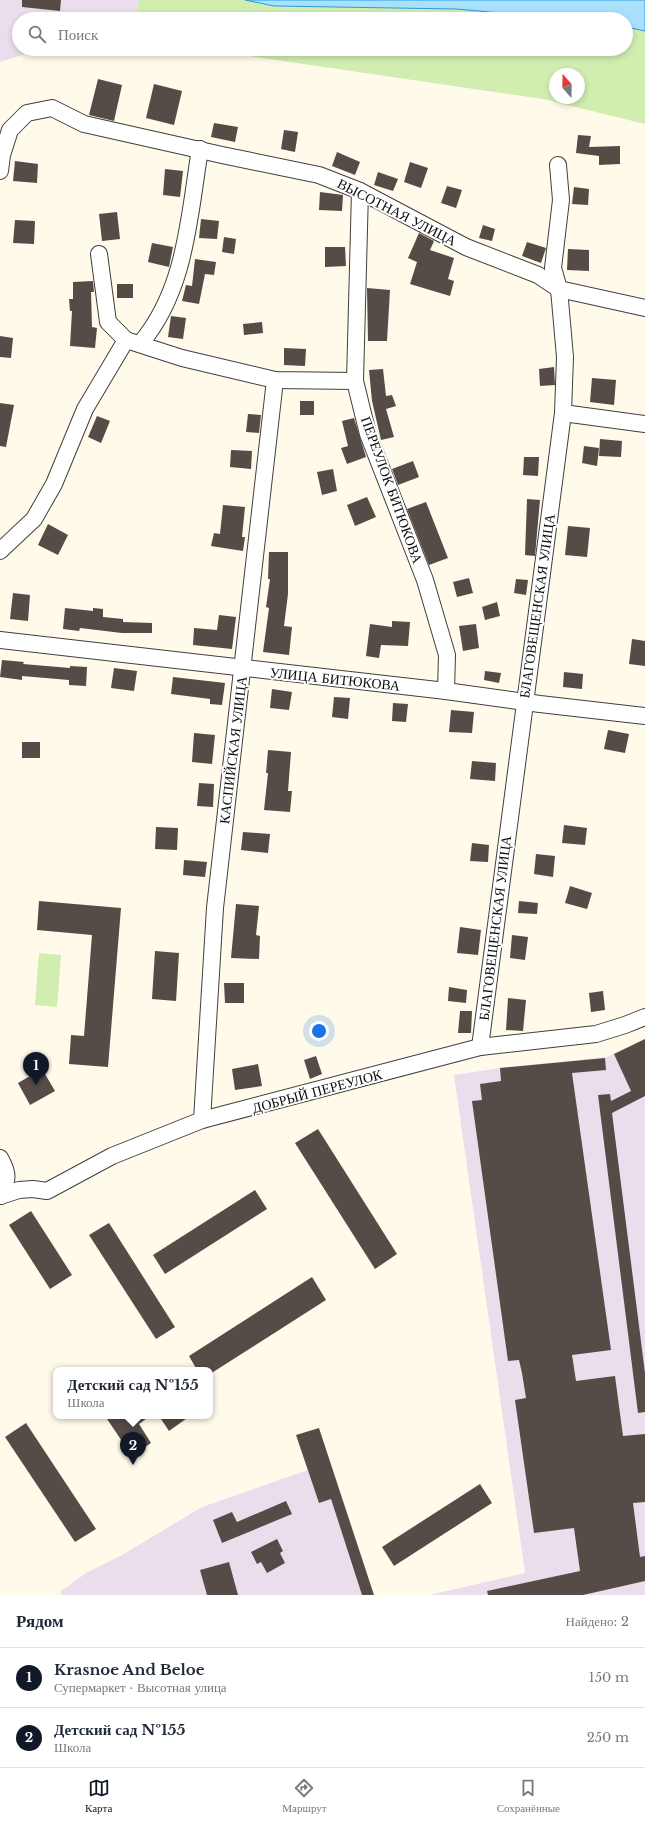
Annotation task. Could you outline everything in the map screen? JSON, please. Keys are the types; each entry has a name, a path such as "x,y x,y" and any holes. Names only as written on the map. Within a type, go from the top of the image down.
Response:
{"street":[{"name":"ВЫСОТНАЯ УЛИЦА","path":"0,172 2,155 10,130 27,113 52,108 84,124 319,174 360,190 466,247 538,275 559,289 645,308"},
{"path":"0,551 34,519 54,484 85,409 133,342 149,333 160,316 177,278 186,247 200,149"},
{"name":"БЛАГОВЕЩЕНСКАЯ УЛИЦА","path":"480,1047 524,701 563,413 565,357 559,289 554,268 561,200 558,165"},
{"name":"ПЕРЕУЛОК БИТЮКОВА","path":"360,190 355,381 368,434 425,580 447,655 446,690"},
{"path":"99,254 108,322 133,342 182,358 274,380 355,381"},
{"name":"КАСПИЙСКАЯ УЛИЦА","path":"202,1120 215,908 243,669 274,380"},
{"path":"563,413 645,424"},
{"name":"УЛИЦА БИТЮКОВА","path":"0,640 243,669 446,690 645,716"},
{"name":"ДОБРЫЙ ПЕРЕУЛОК","path":"0,1196 19,1190 32,1189 47,1191 112,1156 202,1120 480,1047 596,1034 645,1017"},
{"path":"0,1158 6,1170 7,1181 0,1196"}],"shaded area":[{"path":"0,0 139,0 138,12 12,12 12,56 19,56 0,62"},
{"path":"645,1039 645,1595 429,1595 525,1573 454,1075 500,1068 607,1057"},
{"path":"308,1470 319,1503 331,1499 362,1595 62,1595 60,1592 86,1573 122,1555 202,1507"}],"green space":[{"path":"139,0 245,0 274,6 456,9 490,12 138,12"},
{"path":"633,28 645,31 645,124 563,104 585,104 585,68 549,68 549,100 249,56 633,56"},
{"path":"39,953 61,955 57,1007 35,1005"}],"water":[{"path":"245,0 645,0 645,31 633,28 633,12 490,12 456,9 274,6"}],"building":[{"path":"22,0 61,0 60,11 22,7"},
{"path":"98,79 122,85 114,121 89,115"},
{"path":"154,84 182,91 174,125 146,118"},
{"path":"214,123 238,127 235,142 211,137"},
{"path":"284,130 298,132 295,152 281,149"},
{"path":"578,135 591,136 589,147 620,146 620,164 599,165 599,156 576,153"},
{"path":"337,152 360,162 355,175 332,166"},
{"path":"15,161 38,164 37,183 13,181"},
{"path":"410,162 428,168 421,188 404,182"},
{"path":"165,169 183,171 180,197 163,195"},
{"path":"378,172 398,179 393,191 374,185"},
{"path":"447,186 462,190 456,208 441,203"},
{"path":"574,187 589,189 588,205 572,204"},
{"path":"320,192 343,195 342,211 319,210"},
{"path":"117,212 120,239 102,241 99,214"},
{"path":"201,219 219,221 217,239 199,238"},
{"path":"15,220 35,221 34,244 13,243"},
{"path":"483,225 495,229 492,241 479,238"},
{"path":"419,233 434,241 430,250 454,258 448,279 454,281 450,296 410,284 417,262 408,258"},
{"path":"224,237 236,239 234,254 222,252"},
{"path":"527,242 546,248 541,263 522,256"},
{"path":"152,243 173,247 169,267 148,262"},
{"path":"325,247 345,247 346,266 325,267"},
{"path":"568,249 589,250 589,271 567,270"},
{"path":"195,259 216,262 214,275 205,274 199,304 182,301 186,285 192,286"},
{"path":"93,281 94,292 91,292 92,327 97,328 95,348 70,346 72,311 70,311 69,299 73,299 73,282"},
{"path":"117,284 133,284 133,298 117,298"},
{"path":"367,288 390,290 387,341 368,341"},
{"path":"171,316 186,318 183,339 168,337"},
{"path":"262,322 263,333 244,335 243,324"},
{"path":"0,336 13,338 11,358 0,357"},
{"path":"284,348 306,349 305,366 284,365"},
{"path":"554,367 555,385 540,386 539,369"},
{"path":"383,369 386,396 392,395 396,406 386,409 394,437 381,440 372,401 369,370"},
{"path":"592,378 616,380 614,405 590,402"},
{"path":"300,401 314,401 314,415 300,415"},
{"path":"0,403 14,405 6,447 0,446"},
{"path":"248,414 261,415 259,433 246,432"},
{"path":"97,416 110,421 101,443 88,437"},
{"path":"354,418 366,457 347,464 341,448 348,446 342,421"},
{"path":"600,439 622,441 621,457 599,456"},
{"path":"584,446 599,448 597,466 582,463"},
{"path":"231,450 252,451 251,469 230,467"},
{"path":"524,457 539,457 538,476 523,475"},
{"path":"413,461 419,477 398,485 392,469"},
{"path":"333,469 337,491 322,495 317,472"},
{"path":"367,497 376,517 355,526 347,505"},
{"path":"527,499 540,500 535,556 525,555"},
{"path":"426,502 448,558 429,565 407,509"},
{"path":"223,505 245,507 242,537 245,537 243,551 211,546 214,533 220,534"},
{"path":"48,524 68,535 58,555 38,545"},
{"path":"568,526 590,528 587,557 565,555"},
{"path":"269,552 288,552 288,594 284,626 292,627 289,655 263,652 269,608 266,607 270,579 268,579"},
{"path":"469,578 473,593 457,597 453,582"},
{"path":"516,579 528,580 526,595 514,593"},
{"path":"13,593 30,595 28,621 10,619"},
{"path":"497,602 500,616 485,620 482,607"},
{"path":"65,608 93,611 93,608 103,609 103,617 123,619 123,622 152,623 152,633 122,633 80,628 79,631 63,629"},
{"path":"219,615 236,617 232,649 193,645 194,628 217,630"},
{"path":"392,621 410,622 408,646 381,645 379,658 366,656 370,624 392,627"},
{"path":"476,624 479,648 463,651 459,626"},
{"path":"632,639 645,641 645,666 629,664"},
{"path":"2,660 24,662 23,664 70,668 70,666 87,667 86,686 69,685 69,680 22,676 22,680 0,677"},
{"path":"114,668 137,671 134,691 111,688"},
{"path":"485,671 501,673 499,683 484,680"},
{"path":"564,672 583,674 582,689 563,687"},
{"path":"173,677 225,683 222,705 210,704 210,699 171,694"},
{"path":"272,689 292,692 289,710 270,708"},
{"path":"334,697 350,698 348,719 332,717"},
{"path":"393,703 408,704 406,722 392,721"},
{"path":"451,710 474,712 472,733 449,732"},
{"path":"608,730 629,734 625,753 604,749"},
{"path":"194,733 215,735 212,764 192,762"},
{"path":"22,742 40,742 40,758 22,758"},
{"path":"268,750 291,752 288,791 292,791 290,812 264,810 268,773 266,773"},
{"path":"472,761 496,763 495,781 470,779"},
{"path":"199,783 214,784 213,807 197,806"},
{"path":"564,825 587,828 585,845 562,843"},
{"path":"156,827 178,828 177,850 155,849"},
{"path":"243,832 270,834 268,853 241,850"},
{"path":"472,843 489,845 488,862 470,861"},
{"path":"536,854 555,856 553,877 534,874"},
{"path":"184,860 207,862 205,877 183,875"},
{"path":"570,886 592,893 587,909 565,903"},
{"path":"39,901 121,908 108,1067 69,1064 71,1035 84,1036 92,935 37,930"},
{"path":"519,901 538,903 537,914 518,913"},
{"path":"236,904 259,906 256,935 260,936 259,959 231,958"},
{"path":"460,927 481,930 478,955 457,953"},
{"path":"512,935 528,937 525,960 510,958"},
{"path":"155,951 179,953 176,1001 152,999"},
{"path":"224,983 244,983 244,1003 225,1003"},
{"path":"449,987 467,990 466,1003 448,1001"},
{"path":"603,991 605,1010 591,1012 589,993"},
{"path":"508,998 526,1000 523,1031 506,1030"},
{"path":"460,1011 472,1011 471,1033 458,1033"},
{"path":"645,1039 645,1096 612,1113 645,1373 645,1412 638,1413 598,1095 610,1094 611,1101 631,1091 614,1054"},
{"path":"316,1056 322,1074 310,1079 304,1060"},
{"path":"605,1058 606,1070 572,1073 611,1350 572,1355 576,1381 615,1376 623,1436 645,1434 645,1502 633,1503 640,1557 645,1556 645,1581 583,1595 488,1595 487,1591 580,1571 574,1528 534,1533 515,1400 526,1398 519,1360 508,1361 472,1101 482,1100 480,1084 501,1081 500,1068"},
{"path":"258,1064 262,1086 235,1090 232,1069"},
{"path":"42,1069 55,1091 30,1105 18,1083"},
{"path":"318,1129 397,1254 375,1269 295,1143"},
{"path":"255,1190 267,1209 165,1274 153,1255"},
{"path":"31,1211 72,1275 50,1289 9,1225"},
{"path":"109,1223 175,1327 156,1339 89,1235"},
{"path":"312,1277 326,1300 213,1372 213,1367 195,1367 189,1356"},
{"path":"107,1419 146,1419 139,1424 151,1443 132,1456"},
{"path":"161,1419 186,1419 169,1431"},
{"path":"26,1423 96,1529 75,1542 5,1437"},
{"path":"319,1428 374,1595 362,1595 331,1499 319,1503 296,1435"},
{"path":"480,1484 492,1503 394,1566 382,1547"},
{"path":"286,1501 292,1514 222,1543 213,1520 232,1512 237,1522"},
{"path":"277,1539 283,1551 280,1553 285,1563 267,1573 261,1562 257,1564 251,1552"},
{"path":"229,1562 238,1595 207,1595 200,1570"}],"place":[{"name":"Krasnoe And Beloe","path":"36,1085"},
{"name":"Детский сад №155","path":"133,1465"}]}
